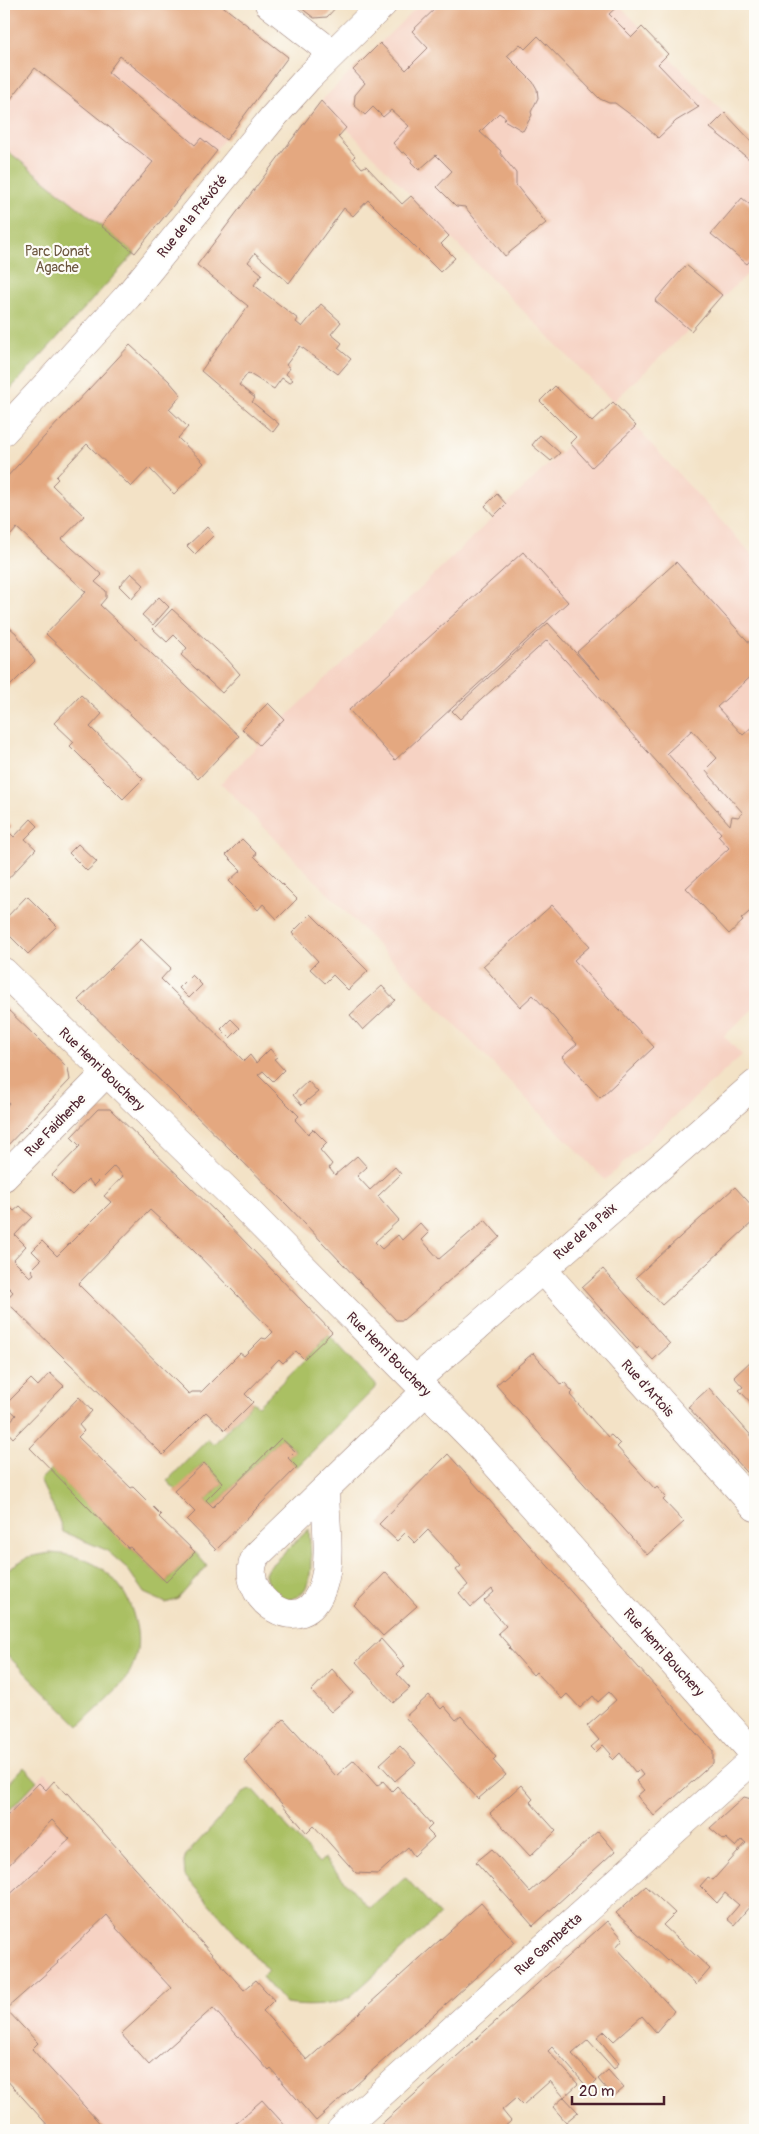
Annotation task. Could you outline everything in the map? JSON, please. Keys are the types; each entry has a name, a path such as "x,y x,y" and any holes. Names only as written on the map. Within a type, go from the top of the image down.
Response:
{"street":[{"path":"268,4 332,53"},
{"name":"Rue de la Prévôté","path":"4,431 128,296 274,116 332,53 383,4"},
{"name":"Rue Henri Bouchery","path":"4,972 242,1205 504,1471 755,1756"},
{"name":"Rue Faidherbe","path":"4,1177 106,1073"},
{"name":"Rue de la Paix","path":"325,1489 421,1385 542,1269 755,1084"},
{"name":"Rue d'Artois","path":"542,1269 755,1508"},
{"name":"Rue Gambetta","path":"341,2130 755,1756"}],"shaded area":[{"path":"4,4 220,4 288,57 135,253 4,148"},
{"path":"420,4 618,4 755,145 755,267 613,402 449,236 321,101"},
{"path":"613,402 755,558 755,1007 724,1036 742,1055 605,1180 221,783 284,719"},
{"path":"45,1772 66,1794 68,1793 341,2098 306,2130 52,2130 4,2077 4,1816"}],"green space":[{"name":"Parc Donat Agache","path":"4,148 135,253 4,396"},
{"path":"329,1335 377,1386 297,1467 288,1458 295,1450 281,1438 213,1507 206,1500 223,1483 204,1463 176,1490 167,1481 208,1439 214,1444 253,1402 258,1406"},
{"path":"51,1469 128,1547 166,1582 195,1552 207,1566 178,1599 166,1603 144,1593 127,1568 106,1550 63,1532 56,1512 40,1480"},
{"path":"309,1529 311,1561 308,1582 304,1590 297,1597 287,1600 269,1590 265,1574 268,1568"},
{"path":"50,1553 80,1558 105,1571 124,1592 137,1628 136,1656 127,1677 79,1726 4,1652 4,1571 28,1557"},
{"path":"24,1767 37,1781 4,1816 4,1788"},
{"path":"249,1790 255,1791 319,1863 324,1858 369,1908 405,1877 440,1915 351,1996 343,2000 319,2005 286,2004 262,1977 268,1971 185,1876 184,1862 186,1855 242,1794"}],"building":[{"path":"4,4 220,4 288,57 226,140 120,56 108,72 195,145 201,138 217,151 135,253 101,226 153,162 35,68 10,100 4,95"},
{"path":"296,4 339,4 327,17 314,18"},
{"path":"440,4 620,4 609,14 632,37 642,27 668,54 658,64 699,107 676,121 658,138 615,103 609,103 600,99 538,36 525,49 520,44 507,56 533,82 537,89 538,98 531,112 532,115 523,131 504,120 506,118 499,113 480,132 501,151 500,153 516,173 516,185 546,223 505,256 465,207 456,206 437,187 452,171 436,155 419,170 411,162 412,160 393,143 409,126 391,110 383,117 373,107 365,115 354,105 355,95 365,83 353,70 380,43 406,70 428,48 412,31"},
{"path":"321,101 346,128 338,137 355,156 353,158 362,168 366,166 402,204 411,196 449,236 441,244 455,258 440,272 368,200 353,216 344,208 289,283 255,253 248,262 262,274 254,285 298,319 296,322 302,327 321,304 341,322 331,334 342,343 338,348 351,359 338,374 300,346 286,365 290,368 286,374 293,380 289,383 282,378 274,389 248,373 239,385 255,398 252,402 279,424 273,432 201,371 248,306 197,265"},
{"path":"725,113 755,145 754,163 710,128"},
{"path":"742,198 755,209 755,255 747,264 711,234"},
{"path":"686,265 722,295 691,331 655,301"},
{"path":"130,345 169,381 181,395 169,409 188,427 178,438 204,463 174,494 149,468 131,487 87,444 56,477 58,479 52,485 84,516 62,539 102,575 95,582 106,591 106,598 100,605 239,736 198,779 46,634 86,592 17,528 4,543 4,480"},
{"path":"555,386 592,422 613,402 636,426 592,467 570,443 576,437 540,401"},
{"path":"540,435 560,453 551,461 532,445"},
{"path":"497,494 506,504 494,516 485,506"},
{"path":"207,527 214,535 195,554 187,546"},
{"path":"523,552 568,602 395,760 349,710"},
{"path":"676,562 755,649 755,673 717,707 743,735 755,724 755,907 741,919 743,921 729,934 686,888 729,848 718,836 721,833 547,640 460,719 452,711 548,623 600,679 577,652","holes":["692,730 717,758 705,770 743,813 738,817 732,816 730,825 667,753"]},
{"path":"131,573 144,585 132,599 119,586"},
{"path":"159,597 169,607 153,625 142,615"},
{"path":"172,609 227,659 240,674 222,693 181,655 187,648 174,635 167,642 153,629"},
{"path":"4,623 16,633 35,661 4,692"},
{"path":"81,695 102,714 90,727 143,779 123,799 70,746 74,742 54,723"},
{"path":"268,703 284,719 259,745 242,729"},
{"path":"4,818 12,826 8,831 14,837 31,819 38,826 25,839 36,849 4,883"},
{"path":"242,839 257,854 254,856 297,899 277,919 263,904 258,910 229,881 241,870 226,855"},
{"path":"78,844 97,862 87,871 69,853"},
{"path":"27,896 57,926 28,954 4,930 4,920"},
{"path":"552,905 590,946 574,960 654,1047 600,1098 562,1057 577,1044 549,1012 533,995 520,1007 483,966"},
{"path":"311,914 368,971 348,990 333,975 325,983 310,969 318,961 292,933"},
{"path":"141,939 171,968 161,979 244,1061 250,1055 256,1063 270,1049 277,1057 274,1059 284,1070 273,1081 263,1071 258,1075 299,1116 295,1120 308,1134 313,1129 327,1143 320,1150 332,1164 329,1168 335,1175 357,1156 367,1167 357,1176 370,1190 395,1167 401,1174 378,1196 399,1220 375,1242 382,1249 398,1235 402,1240 420,1223 429,1233 422,1240 439,1259 485,1220 500,1237 403,1320 396,1320 287,1205 78,1000"},
{"path":"192,975 202,985 189,998 179,988"},
{"path":"382,986 395,1000 363,1030 350,1015"},
{"path":"4,1006 68,1068 70,1080 4,1149 4,1109 9,1103 4,1098"},
{"path":"231,1019 240,1028 230,1038 221,1029"},
{"path":"308,1081 318,1092 302,1105 293,1095"},
{"path":"98,1109 110,1109 222,1218 332,1332 304,1359 296,1351 283,1363 279,1359 245,1394 253,1402 225,1430 206,1412 163,1455 10,1305 4,1312 4,1302 13,1292 4,1283 4,1206 6,1203 14,1211 20,1206 32,1217 15,1235 26,1246 13,1260 30,1277 34,1274 31,1270 41,1260 32,1251 42,1241 57,1256 111,1202 104,1196 123,1176 114,1166 94,1186 88,1179 72,1195 52,1175 80,1146 71,1137","holes":["150,1210 192,1249 273,1332 266,1339 262,1338 244,1356 240,1353 201,1392 189,1394 78,1284"]},
{"path":"735,1187 755,1209 755,1220 662,1305 636,1277"},
{"path":"603,1269 670,1344 653,1360 640,1346 637,1349 582,1288"},
{"path":"533,1353 561,1385 564,1382 573,1392 570,1395 608,1437 611,1435 620,1444 617,1447 655,1489 657,1487 666,1497 663,1500 684,1522 647,1555 496,1385"},
{"path":"755,1357 755,1407 739,1390 743,1387 734,1377"},
{"path":"50,1373 64,1386 13,1438 4,1428 16,1415 5,1405 31,1379 38,1386"},
{"path":"709,1388 755,1440 755,1481 688,1407"},
{"path":"79,1397 92,1411 79,1425 84,1431 78,1437 131,1488 133,1487 161,1515 159,1517 195,1552 166,1582 130,1547 128,1548 30,1448"},
{"path":"281,1438 295,1451 288,1458 297,1467 216,1550 187,1520 195,1512 174,1491 204,1463 223,1483 206,1500 213,1507"},
{"path":"448,1454 713,1751 713,1763 654,1816 637,1796 644,1790 636,1781 643,1775 639,1770 636,1773 620,1753 613,1760 609,1756 611,1754 603,1745 596,1752 591,1747 599,1740 587,1726 616,1700 609,1692 598,1702 593,1696 580,1708 567,1694 562,1699 536,1672 533,1675 498,1633 506,1626 484,1601 494,1592 492,1589 471,1607 459,1593 468,1585 456,1570 461,1566 428,1530 415,1543 405,1533 397,1541 379,1524"},
{"path":"386,1572 417,1606 383,1636 354,1605"},
{"path":"381,1639 405,1666 397,1674 410,1688 393,1703 356,1662"},
{"path":"332,1669 353,1693 331,1712 311,1691"},
{"path":"429,1695 441,1709 444,1706 456,1720 461,1716 496,1757 493,1760 506,1775 478,1799 405,1717"},
{"path":"284,1719 336,1776 354,1760 377,1786 383,1781 392,1791 397,1786 432,1825 427,1830 434,1837 414,1856 408,1847 378,1874 356,1873 314,1826 307,1833 244,1760"},
{"path":"400,1746 416,1763 395,1781 380,1764"},
{"path":"54,1781 66,1794 68,1793 244,1990 256,1980 274,2000 263,2011 307,2060 481,1903 515,1942 316,2121 271,2069 269,2071 213,2008 149,2065 121,2034 171,1988 116,1928 107,1915 58,1963 6,2009 38,2043 32,2049 106,2130 52,2130 4,2077 4,1900 70,1839 52,1820 4,1870 4,1819 39,1783 46,1790"},
{"path":"521,1785 533,1799 530,1802 556,1831 530,1856 490,1813"},
{"path":"744,1797 755,1800 755,1886 753,1890 755,1892 755,1900 734,1925 727,1919 739,1905 725,1893 717,1903 700,1886 708,1877 713,1880 746,1843 742,1840 736,1847 710,1828"},
{"path":"598,1831 615,1851 533,1926 476,1862 492,1849 530,1892"},
{"path":"646,1886 675,1913 663,1925 710,1969 696,1985 669,1959 667,1961 616,1913"},
{"path":"607,1921 623,1939 616,1947 674,2011 656,2032 642,2016 614,2041 604,2031 597,2037 619,2063 614,2069 588,2040 572,2054 597,2081 589,2089 552,2047 548,2051 578,2084 564,2097 550,2081 523,2105 516,2098 502,2110 511,2121 501,2130 493,2128 490,2130 375,2130"},
{"path":"608,2070 624,2088 613,2097 598,2079"},
{"path":"564,2097 578,2112 566,2122 553,2107"},
{"path":"262,2100 289,2130 228,2130"}]}
